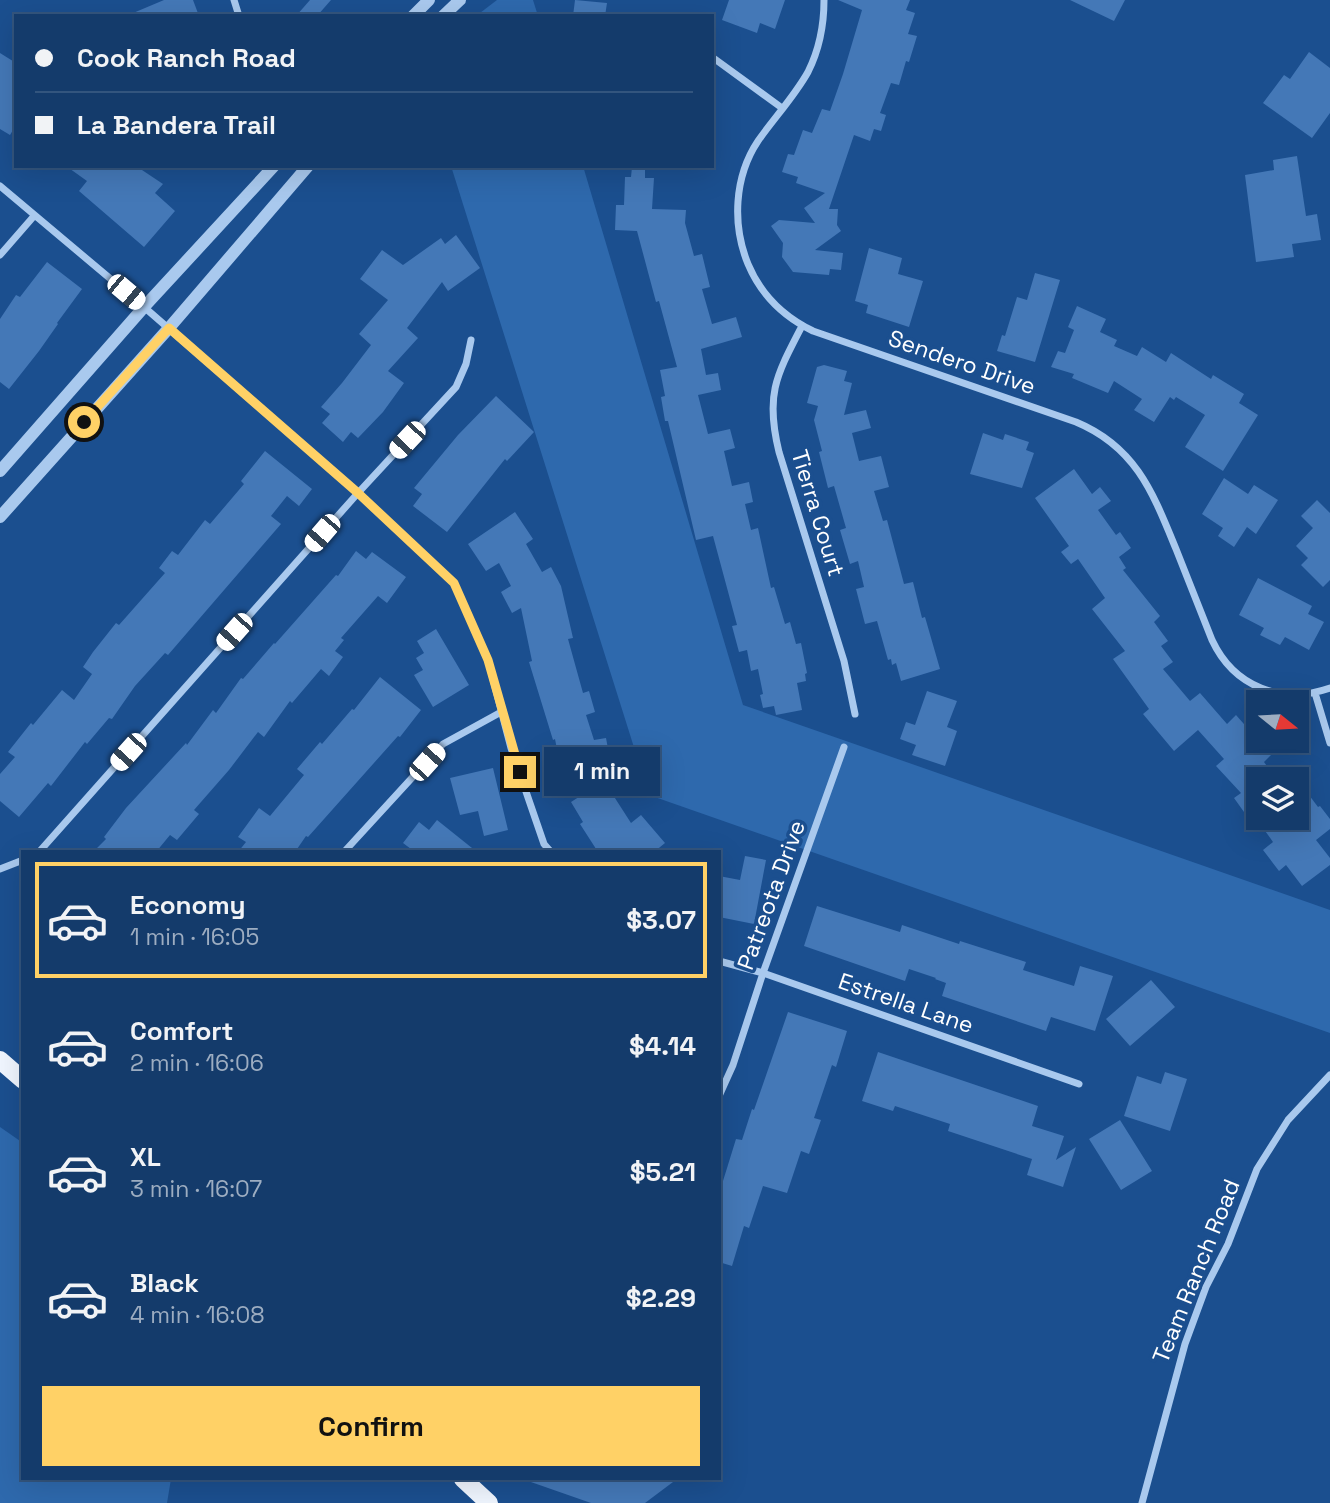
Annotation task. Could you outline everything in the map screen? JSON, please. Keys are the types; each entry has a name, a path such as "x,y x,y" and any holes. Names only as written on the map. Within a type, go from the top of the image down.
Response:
{"main road":[{"path":"0,1060 21,1078"},
{"path":"464,1480 489,1503"}],"street":[{"path":"415,14 429,0"},
{"path":"445,14 460,0"},
{"name":"Sendero Drive","path":"824,0 821,30 814,58 803,81 748,158 739,191 739,229 751,270 764,292 781,311 802,326 1076,422 1113,443 1132,461 1153,493 1222,660 1239,677 1260,688 1287,695 1315,693 1330,688"},
{"path":"714,58 782,108"},
{"path":"0,471 144,307 272,168"},
{"path":"0,517 169,328 306,168"},
{"path":"0,186 169,328 358,493 454,583 488,660 512,748 544,844 549,850"},
{"path":"0,255 34,216"},
{"name":"Tierra Court","path":"802,326 776,379 773,420 779,452 844,661 855,714"},
{"path":"41,850 358,493 456,387 466,364 471,340"},
{"path":"1315,693 1330,743"},
{"path":"346,850 443,744 503,711"},
{"name":"Patreota Drive","path":"721,1092 733,1065 844,747"},
{"path":"0,869 21,861"},
{"name":"Estrella Lane","path":"721,962 763,973 1079,1084"},
{"name":"Team Ranch Road","path":"1142,1503 1173,1381 1198,1307 1228,1244 1257,1169 1288,1120 1330,1076"}],"shaded area":[{"path":"497,0 533,0 537,14 479,14"},
{"path":"452,168 584,168 743,705 1330,910 1330,1033 649,795"},
{"path":"0,1127 21,1142 21,1480 171,1480 167,1503 0,1503"}],"building":[{"path":"164,0 193,0 198,14 131,14"},
{"path":"310,0 331,0 319,14 298,14"},
{"path":"575,0 607,3 605,14 573,14"},
{"path":"729,0 785,0 775,29 760,23 757,33 722,20"},
{"path":"838,0 910,0 906,10 915,13 908,34 917,36 899,85 891,83 880,113 886,115 881,131 874,129 870,141 854,135 829,209 838,209 837,225 841,231 815,250 843,253 841,270 830,269 829,275 793,272 782,257 783,243 771,226 779,220 815,223 804,208 825,193 796,183 798,177 782,172 788,154 794,155 803,130 812,133 822,109 830,111 843,74 862,10"},
{"path":"1070,0 1125,0 1114,21"},
{"path":"1309,52 1330,68 1330,113 1312,138 1263,103 1284,75 1290,79"},
{"path":"0,53 14,62 14,128 10,135 0,129"},
{"path":"1297,156 1306,216 1317,214 1321,240 1292,244 1294,257 1256,262 1245,175 1274,170 1273,160"},
{"path":"69,168 139,168 163,184 155,193 175,211 144,247 79,191 87,181"},
{"path":"632,168 645,168 645,178 654,178 652,209 686,210 685,223 694,256 702,254 710,287 702,289 712,324 736,317 742,337 701,349 706,375 718,373 721,390 698,395 708,434 730,429 735,448 724,451 732,486 749,482 753,502 745,504 751,530 758,528 771,588 774,587 785,624 790,622 796,644 801,643 807,673 806,681 797,683 802,710 776,715 774,706 763,708 758,669 751,671 747,650 739,652 732,626 737,625 713,536 696,540 661,397 665,396 660,370 677,367 637,231 615,230 616,205 624,205 625,177 631,177"},
{"path":"456,235 480,268 448,291 442,282 407,328 418,338 388,371 404,383 383,412 358,438 351,432 343,442 322,423 330,414 321,407 371,345 359,334 388,300 360,279 382,250 403,265 441,238 445,244"},
{"path":"869,248 902,258 898,274 923,281 909,327 866,313 868,305 855,301"},
{"path":"47,262 82,289 9,389 0,382 0,319 16,295 20,297"},
{"path":"1035,273 1060,280 1035,362 997,351 1002,335 1005,336 1017,297 1027,300"},
{"path":"1077,306 1106,319 1100,332 1117,340 1114,346 1137,356 1142,347 1166,362 1171,353 1211,379 1213,375 1244,394 1239,403 1258,415 1223,471 1185,447 1205,415 1176,397 1174,400 1170,397 1154,422 1134,410 1142,399 1114,381 1108,393 1072,378 1074,374 1051,367 1058,351 1065,353 1074,330 1068,327"},
{"path":"824,365 847,371 844,381 852,383 844,415 866,410 871,428 852,433 859,461 881,456 889,487 874,491 883,521 887,520 904,584 913,582 940,669 901,681 896,663 892,665 891,659 888,660 877,621 865,624 856,589 864,587 858,561 850,564 840,530 846,528 834,486 828,488 819,452 822,451 814,420 818,406 807,403 817,367"},
{"path":"496,396 534,432 507,461 505,459 447,532 413,506 422,494 414,488 458,435"},
{"path":"983,433 1003,440 1005,434 1029,442 1026,450 1034,453 1022,488 970,474"},
{"path":"265,451 312,489 299,506 287,496 271,516 281,524 168,655 165,653 135,686 112,719 109,718 87,744 85,742 51,786 48,783 19,817 0,801 0,774 15,757 8,752 62,690 74,700 92,674 83,667 93,652 116,623 119,625 165,573 159,568 172,551 178,555 205,520 210,524 244,484 241,481"},
{"path":"1074,469 1092,494 1100,487 1111,501 1098,510 1116,535 1120,532 1131,548 1119,557 1126,568 1123,570 1160,616 1154,622 1168,641 1161,646 1173,662 1163,669 1190,701 1200,693 1227,724 1236,715 1246,726 1246,753 1273,753 1264,762 1268,767 1246,767 1246,815 1234,798 1241,793 1216,766 1224,759 1198,730 1174,751 1143,714 1149,709 1113,659 1125,651 1092,609 1105,598 1078,559 1071,564 1061,552 1069,546 1035,498"},
{"path":"1224,478 1248,494 1254,485 1278,500 1256,534 1247,527 1234,547 1218,536 1223,528 1202,514"},
{"path":"1317,500 1330,513 1330,580 1323,587 1301,565 1308,558 1296,546 1313,528 1301,516"},
{"path":"515,512 533,539 526,544 542,572 551,567 561,586 573,638 568,639 583,693 589,691 595,712 586,715 594,740 606,738 612,770 563,780 555,739 553,740 529,662 532,661 521,608 512,613 501,592 511,586 499,563 486,571 468,544"},
{"path":"356,551 366,559 372,552 406,577 387,603 378,596 341,638 344,640 335,651 343,657 329,676 321,669 292,703 290,701 264,737 258,732 194,810 199,814 177,840 170,835 158,850 95,850 106,839 104,837 126,808 186,743 187,745 213,710 216,713 241,678 243,679 336,575 338,576"},
{"path":"1258,578 1312,606 1308,614 1324,622 1309,650 1285,637 1280,645 1260,635 1264,628 1239,615"},
{"path":"436,629 469,685 433,707 414,675 423,670 416,658 424,653 417,641"},
{"path":"380,677 421,710 400,737 398,736 308,837 306,836 296,850 240,850 246,842 238,837 259,808 270,816 304,775 297,769 320,742 322,744 352,709 354,710"},
{"path":"927,691 957,701 947,727 957,731 945,766 912,755 916,745 900,739 906,722 915,725"},
{"path":"493,768 508,830 484,836 478,811 460,815 450,778"},
{"path":"604,781 631,823 641,815 665,843 656,850 597,850 580,824 583,822 571,802"},
{"path":"1309,795 1330,819 1330,829 1316,840 1330,858 1330,865 1302,886 1286,865 1279,871 1263,850 1273,842 1264,830 1309,830"},
{"path":"437,820 474,850 412,850 403,843 419,822 429,830"},
{"path":"745,856 766,860 754,924 721,917 721,876 740,880"},
{"path":"817,906 900,932 902,925 959,944 960,941 1026,962 1023,970 1074,986 1080,966 1113,976 1095,1031 1051,1017 1046,1031 942,996 946,983 936,978 909,969 905,981 804,946"},
{"path":"1151,980 1175,1007 1130,1046 1106,1019"},
{"path":"788,1012 847,1031 836,1067 832,1065 814,1118 821,1120 809,1154 801,1151 787,1193 763,1186 749,1228 744,1226 732,1266 721,1263 721,1180 736,1139 742,1140 752,1109 754,1110"},
{"path":"878,1052 1038,1106 1032,1126 1064,1136 1056,1160 1076,1147 1063,1187 1027,1175 1032,1159 948,1131 950,1124 895,1106 893,1111 862,1101"},
{"path":"1165,1072 1187,1079 1170,1131 1124,1116 1137,1076 1161,1084"},
{"path":"1120,1120 1152,1171 1121,1190 1089,1139"},
{"path":"676,1480 645,1503 591,1503 528,1481"}],"route":[{"path":"84,422 169,328 358,493 454,583 488,660 520,772"}]}
